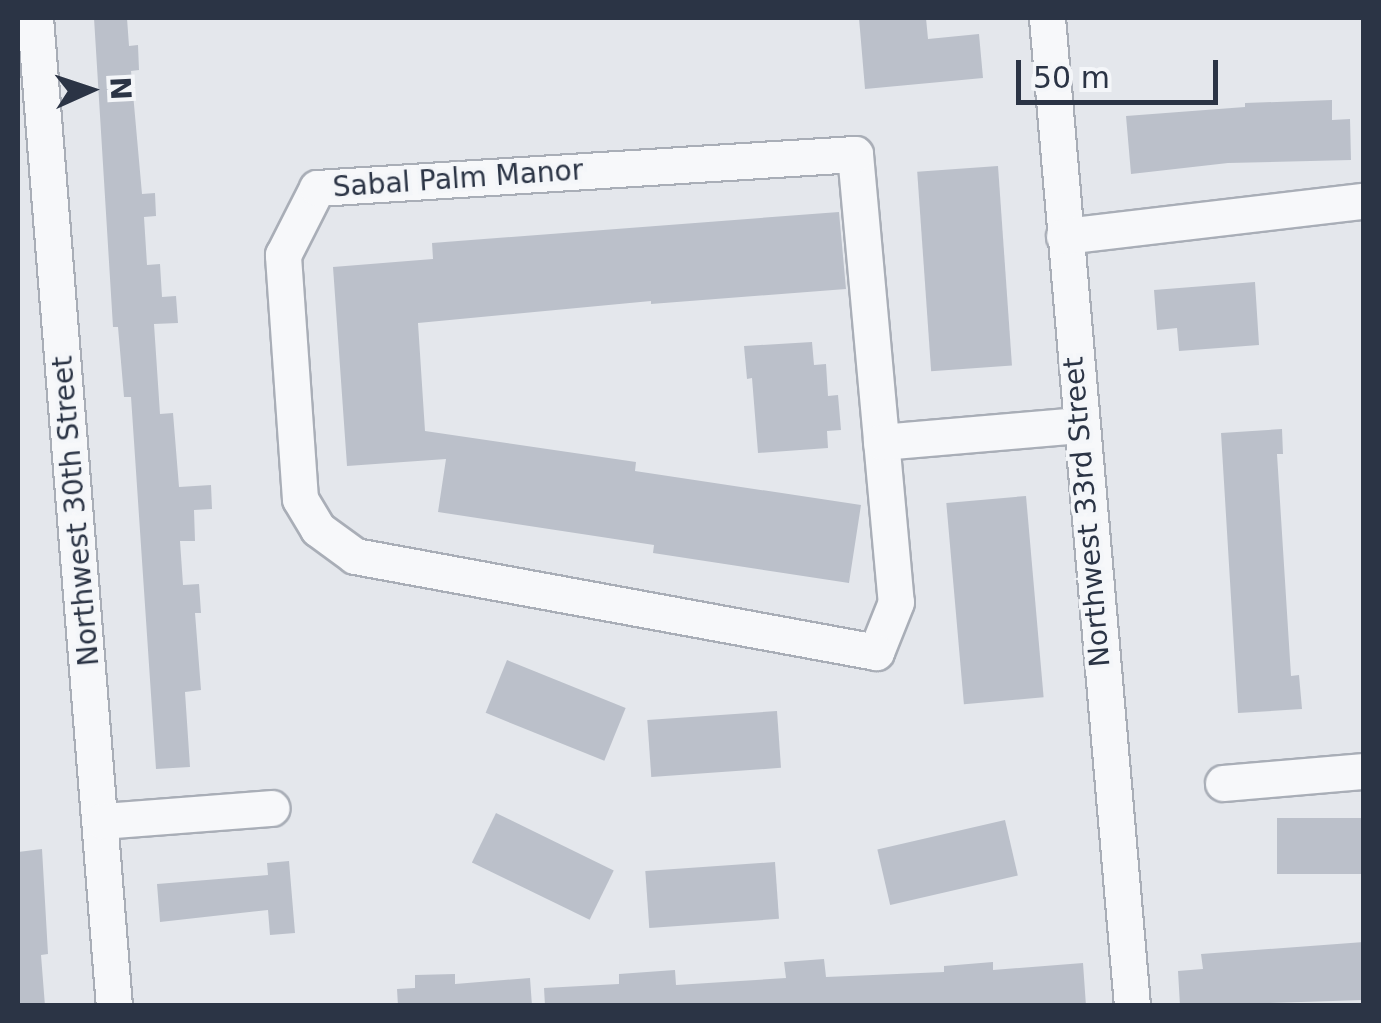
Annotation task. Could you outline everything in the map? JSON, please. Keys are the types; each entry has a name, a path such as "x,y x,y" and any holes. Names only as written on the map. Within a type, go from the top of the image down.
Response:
{"street":[{"name":"Northwest 30th Street","path":"35,18 114,1006"},
{"name":"Northwest 33rd Street","path":"1048,18 1079,426 1132,1006"},
{"name":"Sabal Palm Manor","path":"854,154 882,442 896,602 876,652 355,556 318,528 300,499 283,255 317,188 854,154"},
{"path":"1064,236 1364,201"},
{"path":"882,442 1079,426"},
{"path":"1223,783 1364,772"},
{"path":"102,821 272,808"}],"building":[{"path":"94,18 127,18 129,46 138,45 139,70 131,71 142,194 155,193 156,216 144,217 147,265 160,264 162,297 176,296 178,323 154,324 160,414 173,413 179,487 211,485 212,509 194,510 195,541 180,541 183,585 199,584 201,613 195,613 201,690 185,692 190,767 156,769 131,397 124,397 118,327 113,327"},
{"path":"859,18 926,18 928,39 979,34 983,78 865,89"},
{"path":"1332,100 1332,120 1350,119 1351,160 1228,163 1131,174 1126,116 1245,107 1245,103"},
{"path":"998,166 1012,366 931,371 917,172"},
{"path":"839,212 846,289 651,301 418,323 425,431 636,462 635,471 861,505 849,583 653,553 654,545 438,512 446,459 347,466 333,267 433,259 432,243"},
{"path":"1255,282 1259,345 1179,351 1177,328 1157,330 1154,290"},
{"path":"812,342 814,365 826,364 828,396 838,395 841,430 827,431 828,448 758,453 752,378 747,379 744,346"},
{"path":"1282,429 1283,454 1277,454 1291,676 1299,675 1302,709 1238,713 1221,433"},
{"path":"1026,496 1044,697 964,704 946,503"},
{"path":"507,660 626,708 604,761 486,713"},
{"path":"777,711 781,768 651,777 647,720"},
{"path":"496,813 614,870 590,920 472,862"},
{"path":"1277,818 1364,818 1364,874 1277,874"},
{"path":"1005,820 1018,876 890,905 877,849"},
{"path":"42,849 48,954 41,955 45,1006 18,1006 18,852"},
{"path":"289,861 295,933 270,935 268,910 160,922 157,884 268,875 267,863"},
{"path":"775,862 779,919 649,928 645,871"},
{"path":"1364,942 1364,1000 1180,1006 1178,971 1203,969 1201,954"},
{"path":"824,959 826,977 944,972 944,966 993,962 993,970 1083,963 1086,1006 545,1006 544,988 619,984 619,974 675,970 676,985 786,978 784,962"},
{"path":"455,974 455,984 530,978 532,1006 398,1006 397,989 415,988 415,975"}]}
